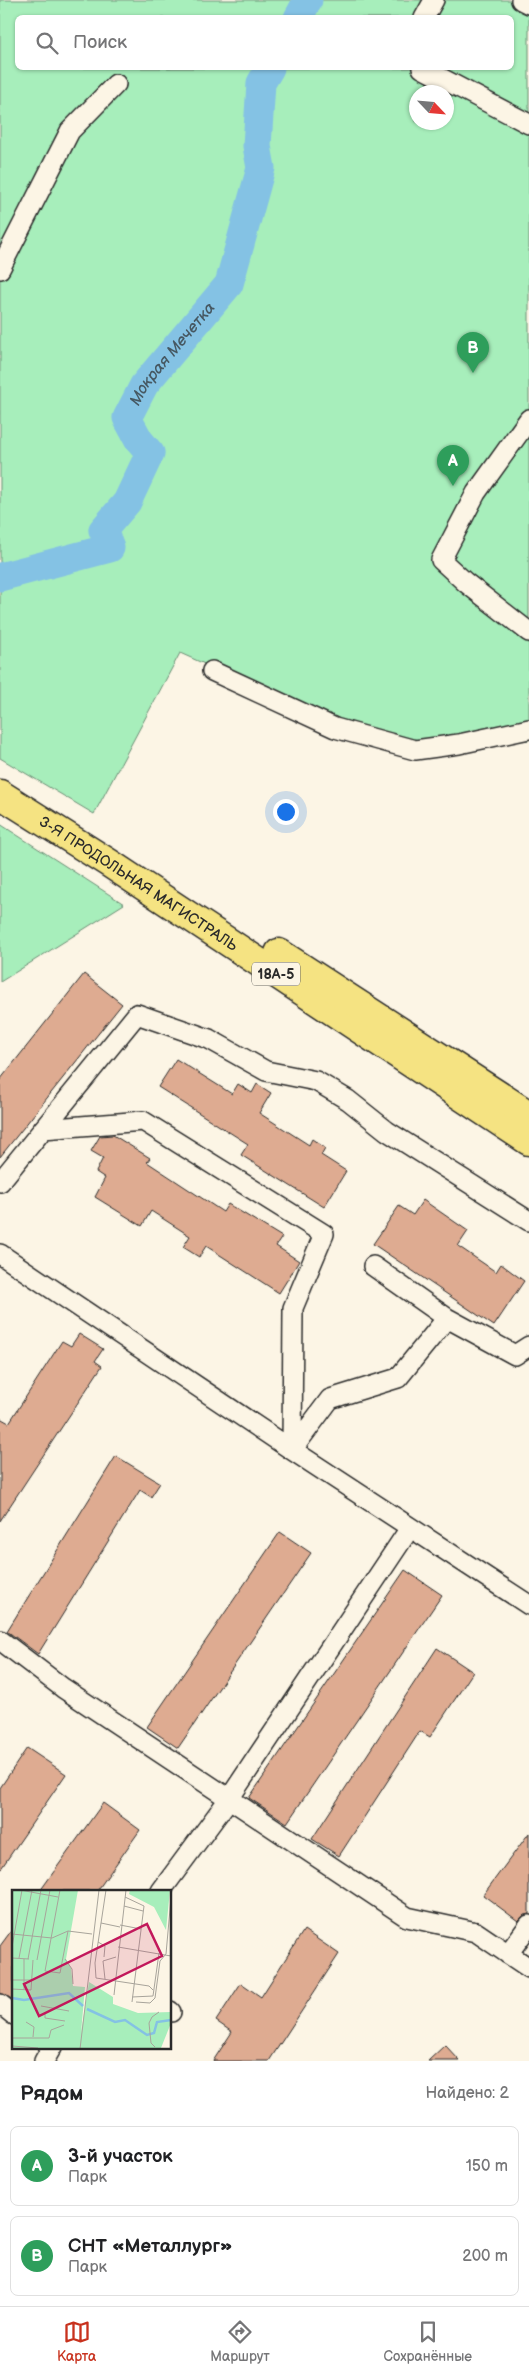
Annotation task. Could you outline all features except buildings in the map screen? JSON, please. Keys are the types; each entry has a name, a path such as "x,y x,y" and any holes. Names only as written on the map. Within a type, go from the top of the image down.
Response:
{"highway":[{"name":"18А-5","path":"0,774 26,801"},
{"name":"18А-5","path":"0,794 26,801"},
{"name":"3-Я ПРОДОЛЬНАЯ МАГИСТРАЛЬ","path":"26,801 529,1116"},
{"name":"3-Я ПРОДОЛЬНАЯ МАГИСТРАЛЬ","path":"26,801 118,868 529,1142"}],"lane":[{"path":"426,15 434,0"},
{"path":"521,0 529,4"},
{"path":"426,70 529,124"},
{"path":"0,269 70,130 116,84"},
{"path":"529,419 476,493 441,560 465,582 529,632"},
{"path":"212,671 335,728 415,750 467,742 529,729"},
{"path":"0,1182 136,1014 209,1039 266,1071 316,1081 348,1100 387,1131 529,1221"},
{"path":"43,1129 143,1121 324,1234 293,1308 292,1450"},
{"path":"0,1254 292,1450 529,1605"},
{"path":"373,1266 447,1318 515,1355 529,1346"},
{"path":"292,1450 330,1399 398,1378 447,1318"},
{"path":"162,1890 229,1799 410,1528"},
{"path":"0,1640 63,1688 407,1917 476,1932 529,1968"},
{"path":"508,1954 529,1925"},
{"path":"0,2004 12,2013"},
{"path":"44,2061 51,2048"}],"green space":[{"path":"0,0 529,0 529,740 431,748 319,715 180,653 94,814 0,758"},
{"path":"0,824 124,904 0,982"}],"waterway":[{"name":"Мокрая Мечетка","path":"300,15 308,0"},
{"name":"Мокрая Мечетка","path":"0,577 110,548 103,530 127,502 150,453 139,440 127,418 144,385 229,284 261,168 257,146 261,83 269,70"}],"place":[{"name":"СНТ «Металлург»","path":"473,373"},
{"name":"3-й участок","path":"453,486"}]}
